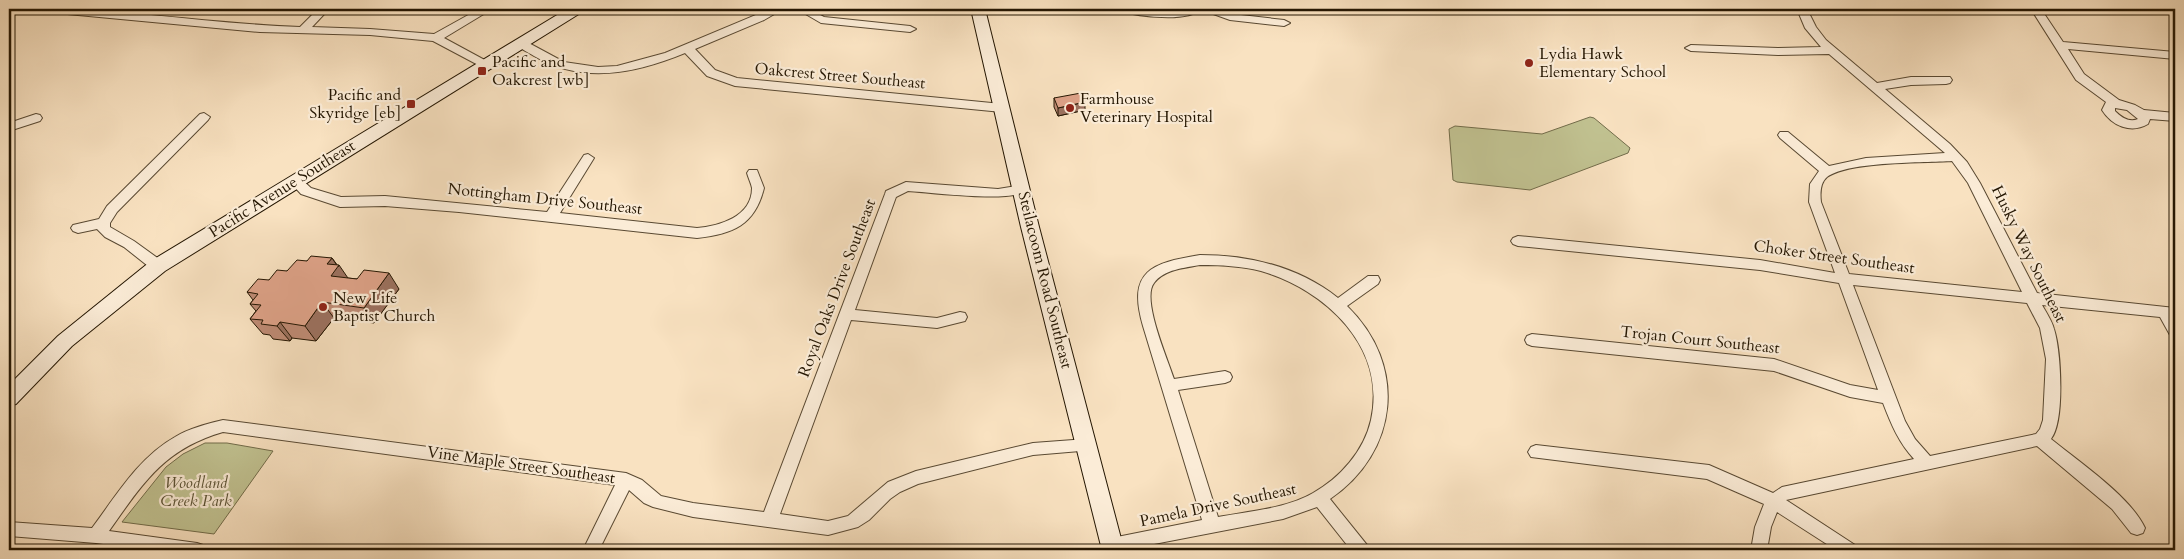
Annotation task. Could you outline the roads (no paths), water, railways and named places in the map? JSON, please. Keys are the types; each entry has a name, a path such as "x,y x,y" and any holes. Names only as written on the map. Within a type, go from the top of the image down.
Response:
{"street":[{"path":"46,9 260,29 370,32 436,38 486,64"},
{"path":"141,18 152,9"},
{"path":"302,31 324,9"},
{"path":"436,38 487,9"},
{"name":"Pacific Avenue Southeast","path":"9,398 64,341 158,266 577,9"},
{"path":"521,43 561,65 606,70 639,67 778,9"},
{"path":"802,9 822,20 910,29"},
{"name":"Steilacoom Road Southeast","path":"978,9 1113,547"},
{"path":"1122,9 1170,13 1187,12 1196,9"},
{"path":"1209,9 1237,18 1284,23"},
{"name":"Husky Way Southeast","path":"1802,9 1812,28 1830,50 1956,157 1974,182 2047,328 2053,359 2051,420 2047,433 2040,439"},
{"path":"2036,9 2080,77 2116,104 2132,108 2142,114 2175,116"},
{"path":"2058,45 2175,55"},
{"name":"Oakcrest Street Southeast","path":"687,48 711,73 735,82 1002,108"},
{"path":"1691,48 1790,53 1830,50"},
{"path":"1873,86 1911,81 1946,80"},
{"path":"78,228 102,223 112,209 204,117"},
{"path":"9,127 36,118"},
{"path":"1784,135 1827,171"},
{"path":"1927,463 1904,433 1889,398 1814,196 1816,184 1827,171 1852,164 1956,157"},
{"path":"551,217 588,158"},
{"name":"Nottingham Drive Southeast","path":"295,181 306,191 340,202 384,202 551,217 696,233 714,232 732,226 746,216 758,193 753,173"},
{"name":"Royal Oaks Drive Southeast","path":"769,521 891,194 897,189 915,186 998,194 1022,189"},
{"path":"102,223 104,229 110,234 129,244 158,266"},
{"name":"Choker Street Southeast","path":"1518,241 1760,265 1844,279 2169,312"},
{"name":"Pamela Drive Southeast","path":"1113,547 1212,525 1297,509 1339,485 1354,469 1370,443 1381,414 1382,394 1375,358 1360,332 1337,306 1314,289 1294,277 1249,264 1196,260 1176,263 1159,271 1149,279 1143,290 1145,306 1169,386"},
{"path":"1337,306 1373,280"},
{"path":"2169,312 2175,331"},
{"path":"845,314 937,323 960,317"},
{"name":"Trojan Court Southeast","path":"1532,340 1774,365 1850,391 1889,398"},
{"path":"1212,525 1169,386 1225,377"},
{"name":"Vine Maple Street Southeast","path":"96,536 146,468 159,455 186,437 208,429 224,426 626,480 636,485 650,498 659,502 693,510 816,527 840,526 863,515 884,494 904,482 1019,451 1087,445"},
{"path":"1759,550 1767,515 1774,501 1782,494 2040,439 2118,504 2137,528"},
{"path":"1536,452 1709,472 1774,501 1849,550"},
{"path":"591,550 626,480"},
{"path":"1319,498 1361,550"},
{"path":"9,529 96,536 197,550"}],"place":[{"name":"Lydia Hawk Elementary School","path":"1529,63"},
{"name":"Pacific and Oakcrest [wb]","path":"482,71"},
{"name":"Pacific and Skyridge [eb]","path":"411,104"},
{"name":"Farmhouse Veterinary Hospital","path":"1070,108"},
{"name":"New Life Baptist Church","path":"323,307"}],"park label":[{"name":"Woodland Creek Park","path":"196,492"}]}
